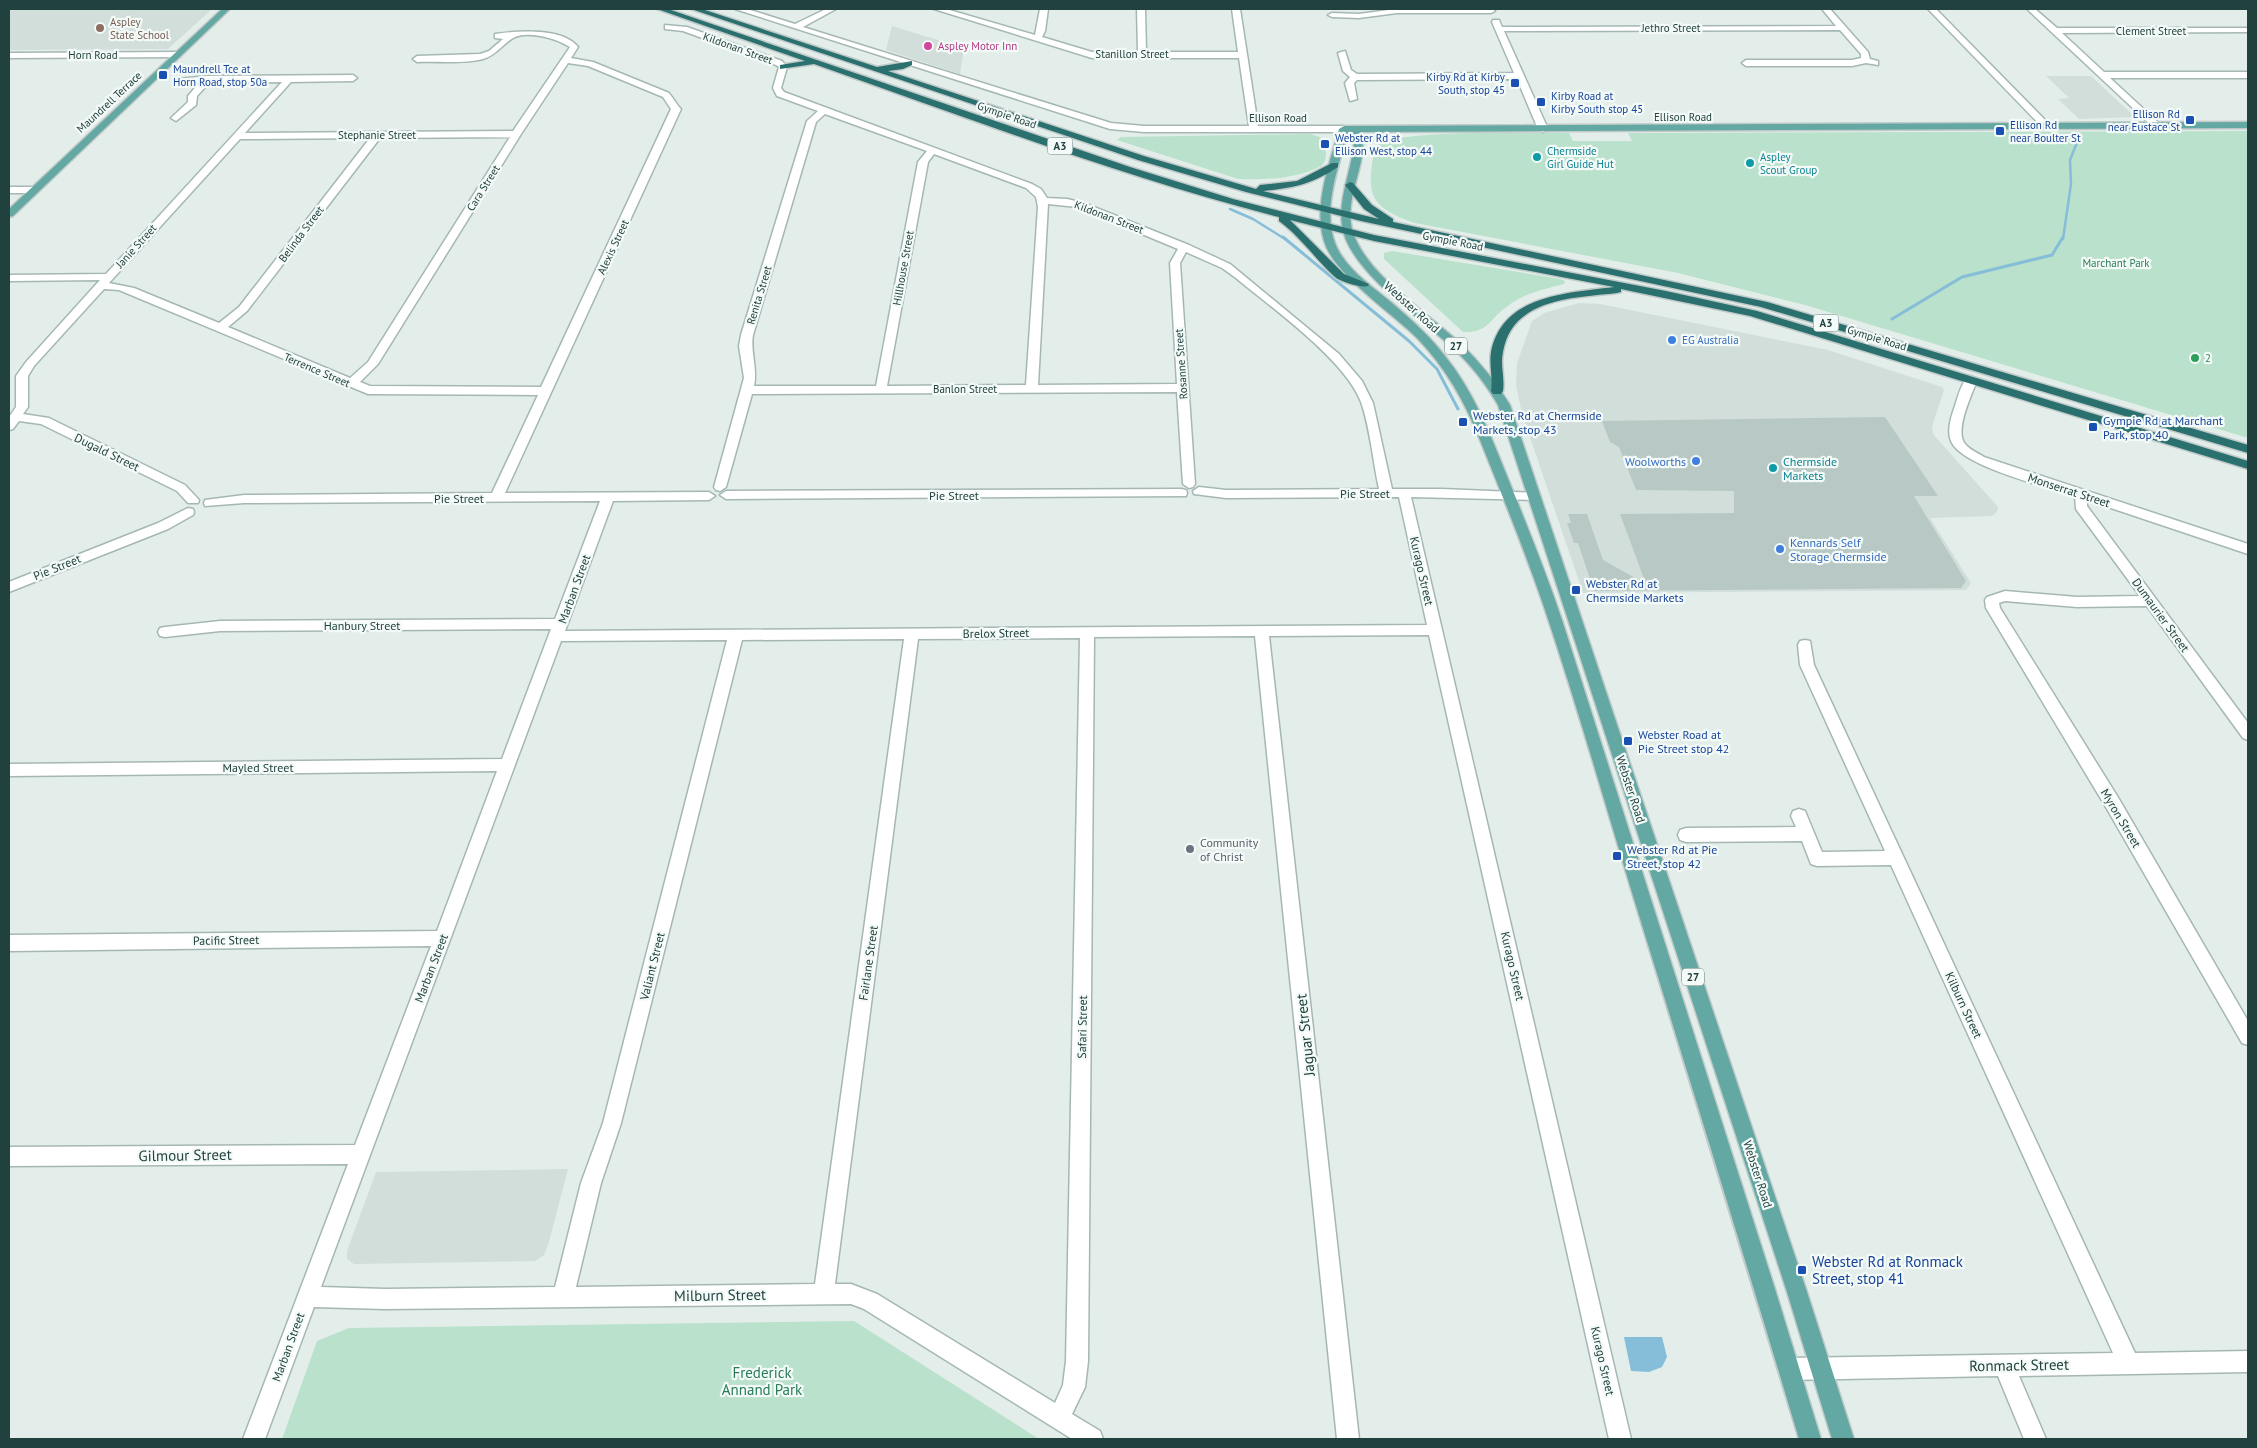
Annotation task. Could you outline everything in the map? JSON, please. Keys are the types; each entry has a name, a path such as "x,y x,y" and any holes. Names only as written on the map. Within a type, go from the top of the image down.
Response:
{"highway":[{"name":"Gympie Road","path":"661,9 1155,179 1276,214 1347,232 1429,249 1634,287 1754,313 2248,465"},
{"name":"Gympie Road","path":"696,9 1141,158 1249,190 1346,215 1763,304 2248,450"},
{"path":"781,65 788,52"},
{"path":"781,65 818,63"},
{"path":"874,69 900,67 909,63"},
{"path":"1249,190 1302,184 1335,165"},
{"path":"1350,185 1368,207 1397,226"},
{"path":"1276,214 1295,228 1340,276 1364,284"},
{"path":"1497,391 1499,380 1496,354 1499,342 1503,331 1519,315 1541,302 1562,296 1634,287"}],"main road":[{"name":"Maundrell Terrace","path":"9,214 226,9"},
{"name":"Ellison Road","path":"1344,130 2248,125"},
{"name":"Webster Road","path":"1344,130 1326,210 1326,227 1329,242 1346,268 1429,344 1453,374 1474,410 1544,586 1810,1439"},
{"name":"Webster Road","path":"1356,130 1359,144 1350,185 1346,215 1347,232 1371,269 1466,355 1497,391 1509,418 1843,1439"},
{"path":"1359,144 1389,130"}],"street":[{"name":"Gympie Road","path":"739,9 1087,121 1117,128"},
{"path":"796,27 832,9"},
{"name":"Stanillon Street","path":"940,9 1092,54 1243,55"},
{"path":"1037,39 1042,31 1044,9"},
{"path":"1141,9 1142,54"},
{"path":"1236,9 1254,129"},
{"path":"1746,63 1871,62 1826,9"},
{"path":"1932,9 2046,126"},
{"path":"2031,9 2156,125"},
{"path":"1332,14 1359,16 1397,11 1491,10 1543,129"},
{"name":"Kildonan Street","path":"668,27 684,29 781,65 777,86 778,92 1029,186 1039,192 1043,201 1075,203 1185,247 1233,270 1343,364 1358,384 1367,403 1386,493"},
{"name":"Jethro Street","path":"1499,29 1842,28"},
{"name":"Clement Street","path":"2054,31 2248,30"},
{"name":"Cara Street","path":"350,384 372,364 516,134 574,47 568,41 534,34 521,34 509,38 498,36"},
{"path":"417,58 481,57 492,53 509,38"},
{"path":"1342,53 1347,71 1355,77 1520,76"},
{"name":"Horn Road","path":"9,56 176,55"},
{"name":"Alexis Street","path":"496,498 676,109 666,95 590,64 565,60"},
{"path":"182,81 208,79 354,80 363,71"},
{"path":"2102,75 2248,74"},
{"path":"1353,99 1349,84 1355,77"},
{"path":"176,118 192,103 192,96 208,79"},
{"name":"Janie Street","path":"12,422 22,407 22,380 26,368 289,79"},
{"name":"Renita Street","path":"723,491 750,378 745,346 747,335 812,121 824,110"},
{"name":"Ellison Road","path":"1117,128 1344,130"},
{"name":"Stephanie Street","path":"237,136 516,134"},
{"name":"Belinda Street","path":"220,328 243,309 376,135"},
{"name":"Hillhouse Street","path":"881,389 923,162 933,150"},
{"path":"9,190 34,190"},
{"path":"1032,388 1043,201"},
{"name":"Rosanne Street","path":"1185,247 1175,263 1190,489"},
{"name":"Terrence Street","path":"9,278 104,282 130,290 368,390 547,391"},
{"name":"Monserrat Street","path":"1971,380 1955,428 1957,441 1966,452 1980,460 2248,549"},
{"name":"Banlon Street","path":"748,390 1183,388"},
{"name":"Dugald Street","path":"12,422 34,418 45,421 181,488 191,506"},
{"name":"Pie Street","path":"9,587 163,526 205,498 210,503 244,498 608,498 709,496 710,490 1190,489 1226,494 1533,491"},
{"name":"Kurago Street","path":"1404,493 1620,1439"},
{"name":"Dumaurier Street","path":"2081,494 2081,506 2248,734"},
{"name":"Marban Street","path":"254,1439 608,498"},
{"name":"Myron Street","path":"2150,601 2077,602 2006,596 1992,600 1993,608 2113,804 2248,1035"},
{"name":"Hanbury Street","path":"165,632 220,626 558,630"},
{"name":"Brelox Street","path":"558,630 736,634 912,634 1436,630"},
{"name":"Jaguar Street","path":"1261,631 1348,1439"},
{"name":"Safari Street","path":"1059,1418 1074,1387 1077,1361 1087,632"},
{"name":"Valiant Street","path":"563,1296 591,1183 612,1123 736,634"},
{"name":"Fairlane Street","path":"824,1293 912,634"},
{"name":"Kilburn Street","path":"1804,645 1808,665 2129,1364"},
{"name":"Mayled Street","path":"9,770 507,765"},
{"path":"1799,816 1818,859 1896,858"},
{"path":"1686,836 1807,834"},
{"name":"Pacific Street","path":"9,943 443,938"},
{"name":"Gilmour Street","path":"9,1157 361,1154"},
{"name":"Milburn Street","path":"306,1297 385,1299 851,1294 870,1301 1092,1439"},
{"name":"Ronmack Street","path":"1789,1369 2248,1362"},
{"path":"2004,1366 2035,1439"}],"shaded area":[{"name":"Aspley State School","path":"9,9 212,9 168,49 9,50"},
{"path":"892,26 964,48 960,74 886,50"},
{"path":"2046,76 2091,76 2135,117 2079,119 2058,99 2069,98"},
{"name":"Chermside Markets","path":"1579,303 1600,304 1828,350 1942,387 1944,390 1932,427 1933,434 1998,507 1997,512 1992,516 1930,518 1971,583 1966,590 1583,593 1522,414 1516,385 1517,363 1532,321 1544,313"},
{"path":"568,1169 549,1242 544,1255 535,1261 354,1264 347,1259 347,1251 376,1172"}],"green space":[{"name":"Marchant Park","path":"2248,131 2248,438 1805,305 1678,273 1415,223 1399,217 1379,204 1374,197 1371,187 1375,147 1387,141 1436,134 1569,133 1573,141 1632,141 1628,133"},
{"path":"1310,134 1320,137 1325,148 1326,156 1321,166 1301,174 1281,178 1259,179 1238,179 1117,140 1121,137"},
{"path":"1392,251 1565,281 1564,284 1522,297 1502,310 1489,324 1479,330 1463,332 1384,259 1384,253"},
{"name":"Frederick Annand Park","path":"854,1321 1039,1439 282,1439 317,1341 349,1328"}],"water":[{"path":"1624,1337 1662,1337 1667,1357 1662,1367 1649,1372 1631,1371"}],"building":[{"path":"1885,417 1938,496 1914,496 1966,581 1961,588 1594,591 1578,543 1574,543 1567,523 1571,523 1568,514 1587,514 1603,560 1646,584 1620,514 1734,513 1734,491 1636,490 1619,447 1610,442 1602,421"}],"waterway":[{"path":"2063,239 2071,184 2070,160 2080,135"},
{"path":"1230,209 1253,219 1285,239"},
{"path":"1283,237 1409,341 1437,369 1458,409"},
{"path":"1892,319 1962,277 2052,255 2063,237"}],"place":[{"name":"Aspley State School","path":"100,28"},
{"name":"Aspley Motor Inn","path":"928,46"},
{"name":"Maundrell Tce at Horn Road, stop 50a","path":"163,75"},
{"name":"Kirby Rd at Kirby South, stop 45","path":"1515,83"},
{"name":"Kirby Road at Kirby South stop 45","path":"1541,102"},
{"name":"Ellison Rd near Eustace St","path":"2190,120"},
{"name":"Ellison Rd near Boulter St","path":"2000,131"},
{"name":"Webster Rd at Ellison West, stop 44","path":"1325,144"},
{"name":"Chermside Girl Guide Hut","path":"1537,157"},
{"name":"Aspley Scout Group","path":"1750,163"},
{"name":"EG Australia","path":"1672,340"},
{"name":"2","path":"2195,358"},
{"name":"Webster Rd at Chermside Markets, stop 43","path":"1463,422"},
{"name":"Gympie Rd at Marchant Park, stop 40","path":"2093,427"},
{"name":"Woolworths","path":"1696,461"},
{"name":"Chermside Markets","path":"1773,468"},
{"name":"Kennards Self Storage Chermside","path":"1780,549"},
{"name":"Webster Rd at Chermside Markets","path":"1576,590"},
{"name":"Webster Road at Pie Street stop 42","path":"1628,741"},
{"name":"Community of Christ","path":"1190,849"},
{"name":"Webster Rd at Pie Street, stop 42","path":"1617,856"},
{"name":"Webster Rd at Ronmack Street, stop 41","path":"1802,1270"}]}
